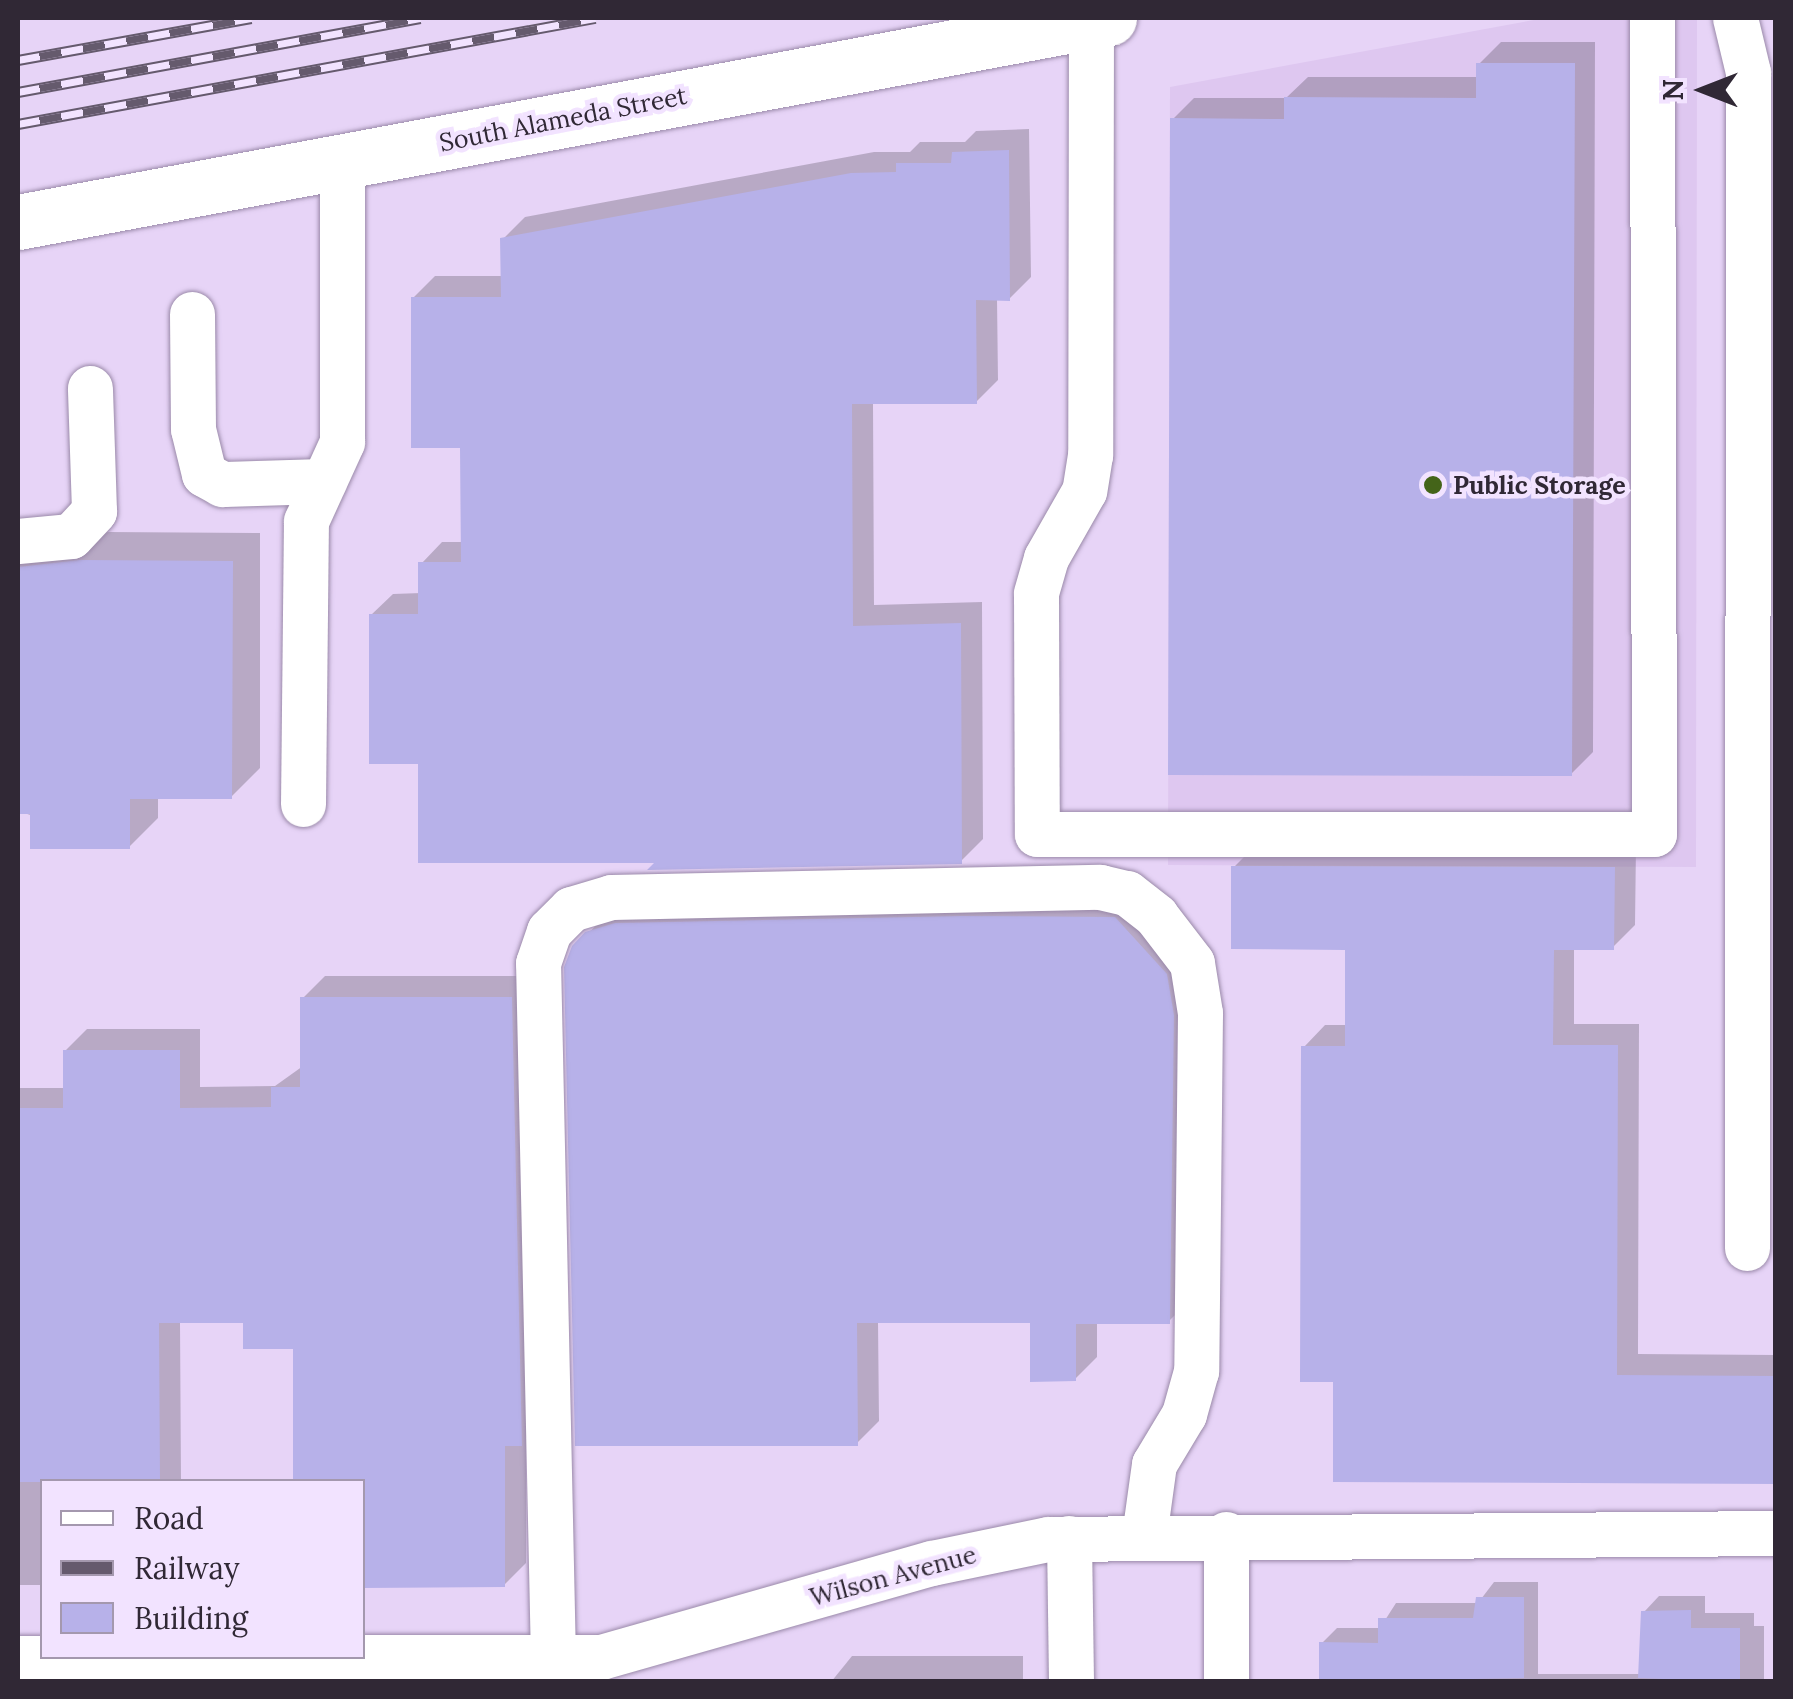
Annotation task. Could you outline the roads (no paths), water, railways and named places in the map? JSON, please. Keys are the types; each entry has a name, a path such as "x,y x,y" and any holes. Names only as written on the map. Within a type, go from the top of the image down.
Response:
{"main road":[{"name":"South Alameda Street","path":"18,222 1100,19"}],"street":[{"path":"1100,19 1090,455 1084,491 1046,558 1036,594 1037,834 1654,834 1652,18"},
{"path":"1735,18 1762,71 1747,1248"},
{"path":"302,804 306,521 342,442 342,161"},
{"path":"192,314 193,430 204,474 222,484 324,481"},
{"path":"18,541 71,536 94,511 90,388"},
{"path":"553,1659 538,964 549,931 571,909 611,897 1100,886 1127,893 1156,916 1192,963 1200,1013 1196,1370 1184,1414 1154,1464 1144,1536"},
{"name":"Wilson Avenue","path":"122,1659 414,1670 619,1652 932,1563 1070,1538 1776,1533"},
{"path":"1226,1534 1226,1682"},
{"path":"1070,1538 1071,1682"}],"railway":[{"path":"18,60 251,18"},
{"path":"18,92 420,18"},
{"path":"18,124 595,18"}],"place":[{"name":"Public Storage","path":"1433,485"}]}
